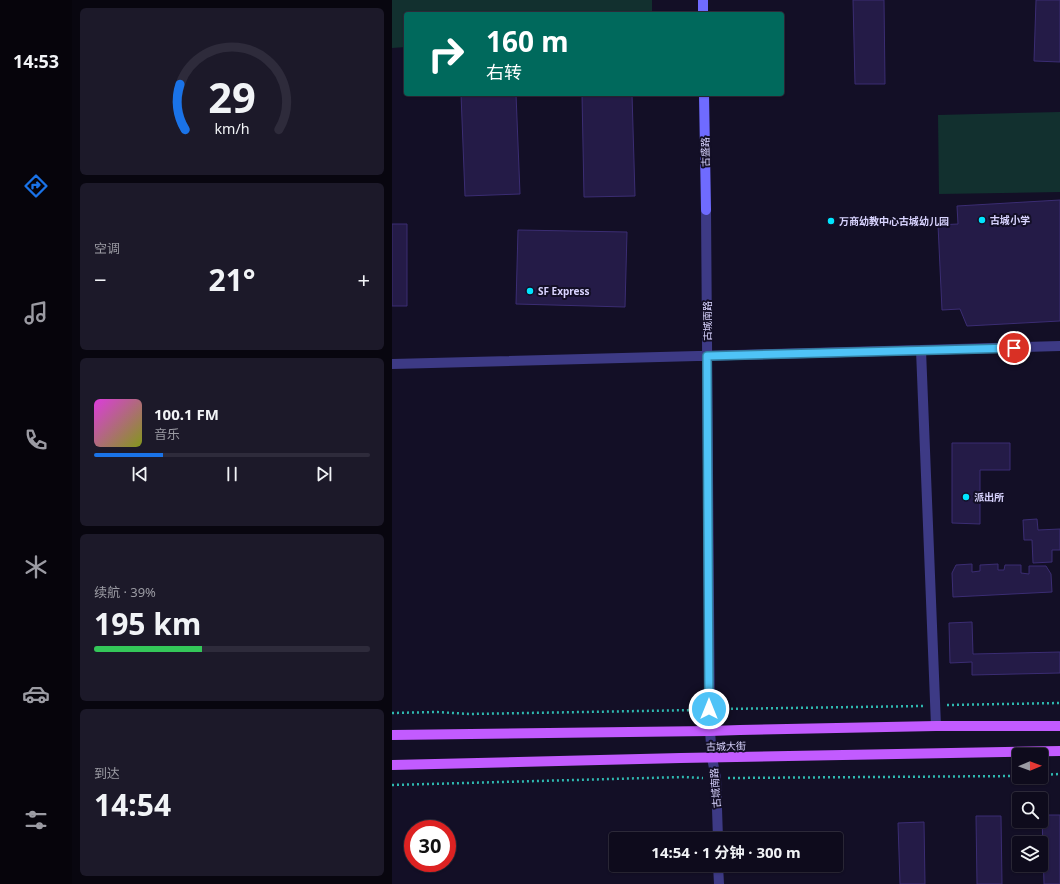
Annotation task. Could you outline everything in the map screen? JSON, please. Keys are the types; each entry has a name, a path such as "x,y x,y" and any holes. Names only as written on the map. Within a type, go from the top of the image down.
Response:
{"main road":[{"path":"703,0 703,12"},
{"name":"古盛路","path":"704,96 706,210"},
{"name":"古城大街","path":"392,735 710,732 740,730 936,726 1060,726"},
{"name":"古城大街","path":"392,765 1060,751"}],"street":[{"name":"古城南路","path":"706,210 709,709 712,758 716,778 718,832"},
{"path":"392,364 1060,346"},
{"path":"921,350 936,726"},
{"path":"718,872 719,884"}],"path":[{"path":"392,713 438,712 469,714 1060,703"},
{"path":"1048,775 1060,774"}],"green space":[{"path":"392,0 652,0 652,12 404,12 404,47 392,48"},
{"path":"1060,112 1060,192 939,194 938,115"}],"building":[{"path":"853,0 884,0 885,84 855,84"},
{"path":"1036,0 1060,0 1060,62 1034,61"},
{"path":"461,96 516,96 520,194 465,196"},
{"path":"582,96 632,96 635,196 584,197"},
{"path":"1060,200 1060,321 967,326 960,309 942,310 938,225 958,224 957,206"},
{"path":"392,224 407,224 407,306 392,306"},
{"path":"518,230 627,232 625,307 516,304"},
{"name":"派出所","path":"952,443 1010,443 1010,470 980,470 980,524 952,523"},
{"path":"1037,519 1038,530 1060,529 1060,550 1052,550 1052,562 1033,563 1032,540 1024,540 1023,520"},
{"path":"972,564 972,572 980,571 980,565 998,564 998,570 1004,570 1005,565 1021,565 1021,573 1029,574 1029,566 1046,566 1051,574 1052,592 953,597 952,573 956,565"},
{"path":"972,622 973,654 1060,652 1060,673 972,675 972,662 950,663 949,623"},
{"path":"1048,815 1060,815 1060,884 1044,884 1044,872 1048,872 1048,836 1043,836 1042,828 1048,828"},
{"path":"976,816 1001,816 1002,884 977,884"},
{"path":"924,822 925,884 900,884 898,823"}],"place":[{"name":"古城小学","path":"982,220"},
{"name":"万商幼教中心古城幼儿园","path":"831,221"},
{"name":"SF Express","path":"530,291"},
{"name":"派出所","path":"966,497"}],"route":[{"path":"709,709 707,356 1014,348"}]}
